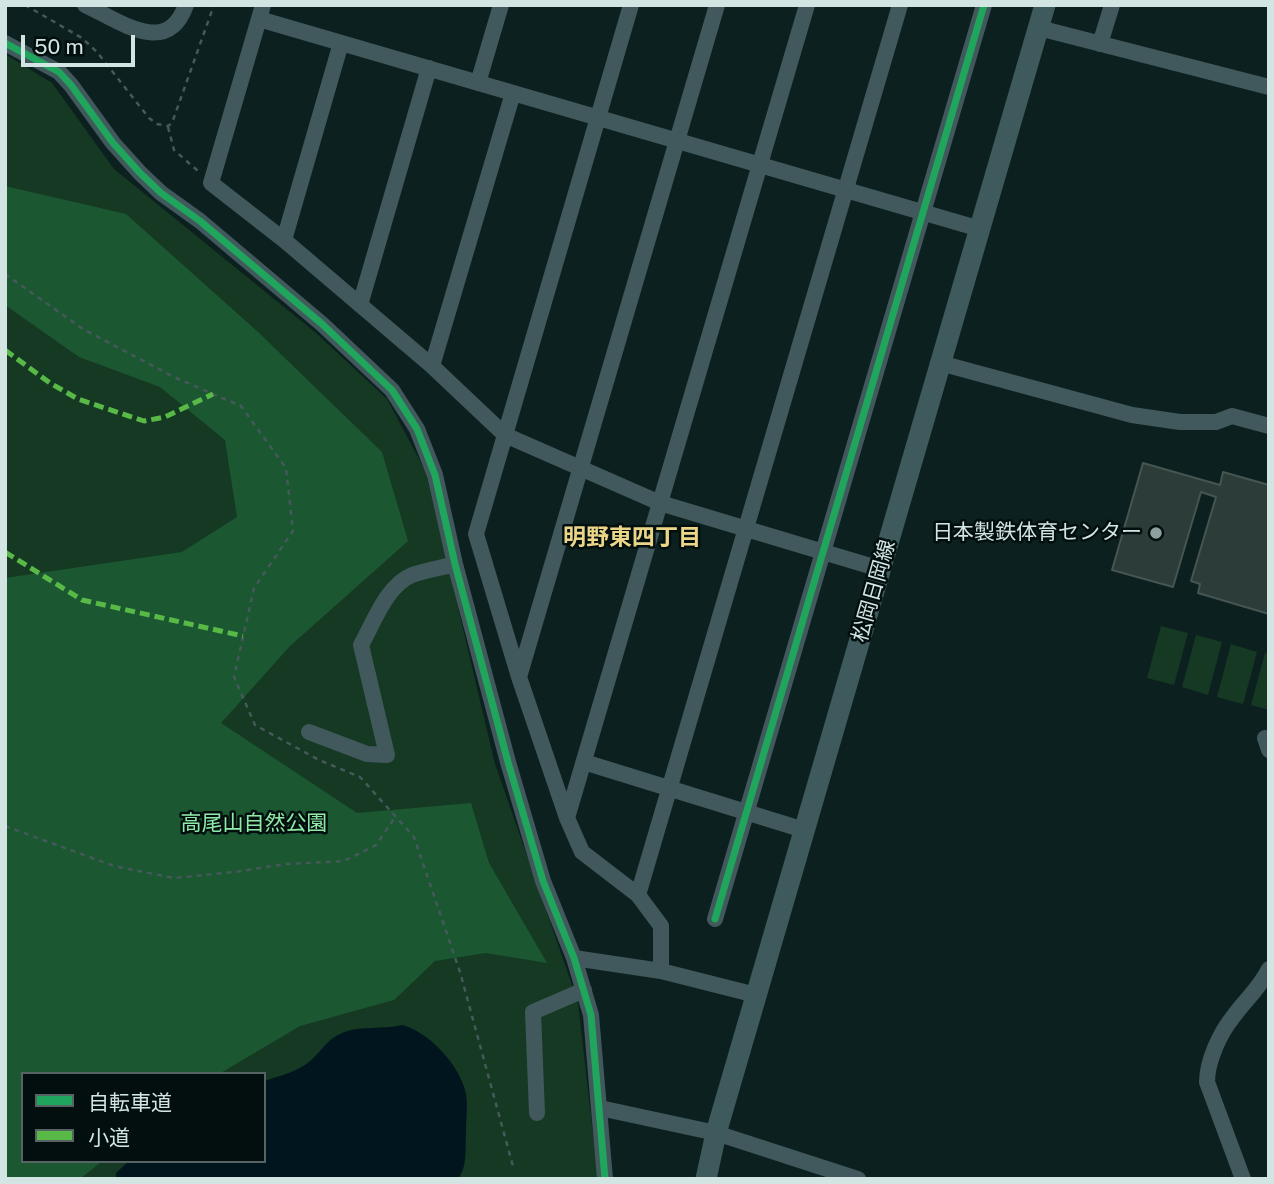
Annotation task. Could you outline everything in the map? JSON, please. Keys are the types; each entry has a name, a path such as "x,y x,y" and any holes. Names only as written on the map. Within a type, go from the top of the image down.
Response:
{"main road":[{"name":"松岡日岡線","path":"706,1179 716,1133 1045,5"}],"street":[{"path":"85,5 156,34 163,33 176,24 186,5"},
{"path":"478,83 500,5"},
{"path":"631,5 476,534 519,677 567,817 582,852 638,895 661,926 661,971"},
{"path":"519,677 717,5"},
{"path":"567,817 807,5"},
{"path":"638,895 900,5"},
{"path":"715,919 984,5"},
{"path":"1100,44 1112,5"},
{"path":"880,569 660,503 505,435 432,366 284,240 211,183 261,12 341,43 980,229"},
{"path":"1039,28 1269,87"},
{"path":"5,43 59,72 113,143 140,173 323,324 393,390 417,429 435,475 455,564 536,858 551,906 574,958 591,1015 605,1179"},
{"path":"284,240 341,43"},
{"path":"360,305 429,68"},
{"path":"432,366 513,93"},
{"path":"940,363 1132,415 1180,422 1216,422 1232,416 1269,426"},
{"path":"309,732 367,754 387,755 361,645 390,593 401,582 411,576 455,564"},
{"path":"584,762 804,830"},
{"path":"574,958 661,971 756,995"},
{"path":"1243,1179 1207,1082 1207,1071 1231,1018 1262,984 1269,969"},
{"path":"537,1113 533,1012 584,990"},
{"path":"600,1108 716,1133 858,1179"}],"path":[{"path":"25,5 82,38 97,52 149,118 157,124 168,126"},
{"path":"168,126 172,122 214,5"},
{"path":"168,126 174,150 211,183"},
{"path":"5,274 83,329 176,378 240,406 286,468 293,531 254,588 234,677 256,725 319,760 360,777 414,837 460,972 514,1170"},
{"path":"5,826 114,866 174,878 285,864 344,861 376,845 396,816"}],"green space":[{"name":"高尾山自然公園","path":"5,54 52,83 114,169 316,333 387,399 426,472 495,764 578,1002 598,1179 5,1179"},
{"path":"5,186 126,214 258,332 382,452 408,541 290,646 221,723 357,813 471,803 489,863 547,963 486,953 435,961 394,1000 300,1026 222,1072 21,1072 21,1163 100,1163 80,1179 5,1179 5,578 182,552 237,517 225,440 160,387 79,357 5,305"},
{"path":"1161,626 1188,633 1174,685 1147,678"},
{"path":"1196,635 1222,642 1208,695 1182,687"},
{"path":"1231,644 1257,652 1243,704 1217,697"},
{"path":"1265,653 1269,654 1269,710 1251,705"}],"water":[{"path":"402,1025 422,1034 442,1051 458,1072 467,1103 465,1156 458,1179 116,1179 116,1173 127,1163 266,1163 266,1080 305,1065 328,1042 342,1033"}],"building":[{"name":"日本製鉄体育センター","path":"1143,463 1220,485 1223,472 1269,485 1269,614 1198,593 1200,584 1191,581 1216,497 1201,492 1173,587 1112,570"}],"marked path":[{"path":"5,350 50,383 78,399 144,421 165,417 213,394"},
{"path":"5,552 82,600 243,636"}],"cycle path":[{"path":"715,919 984,5"},
{"path":"5,43 59,72 113,143 140,173 322,324 392,390 417,429 435,475 455,564 543,881 574,958 591,1015 605,1179"}],"place":[{"name":"日本製鉄体育センター","path":"1156,533"}],"district":[{"name":"明野東四丁目","path":"632,538"}]}
